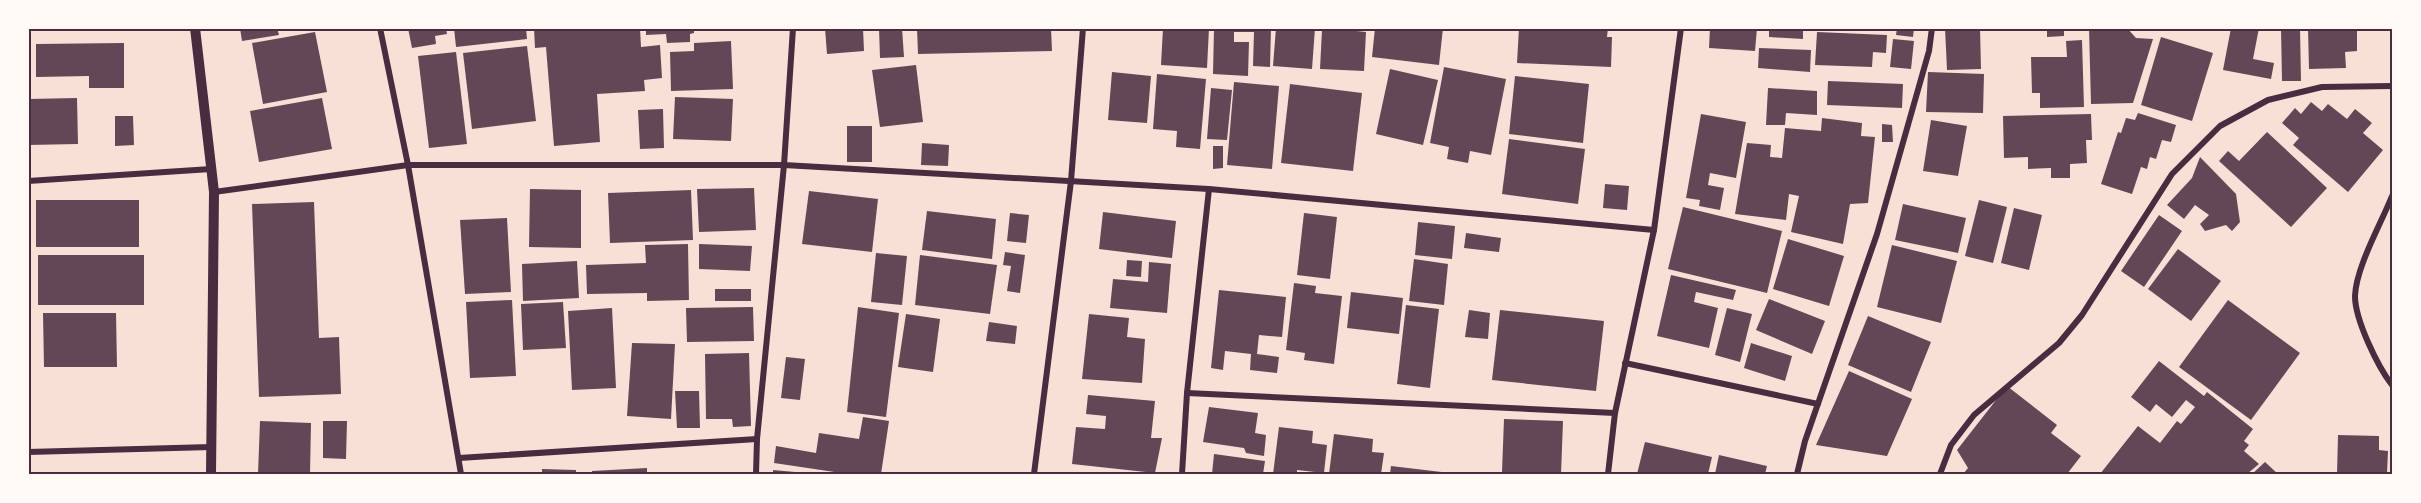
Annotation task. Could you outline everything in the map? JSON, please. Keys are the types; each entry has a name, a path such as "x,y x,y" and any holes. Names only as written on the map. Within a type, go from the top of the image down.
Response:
{"street":[{"path":"195,28 214,192 211,474"},
{"path":"380,28 408,165 461,474"},
{"path":"756,474 757,439 784,165 793,28"},
{"path":"1035,474 1071,181 1083,28"},
{"path":"1608,474 1615,413 1654,230 1681,28"},
{"path":"1797,474 1805,441 1877,234 1929,51 1932,28"},
{"path":"1940,474 1952,445 1974,415 2059,343 2082,315 2172,174 2220,126 2268,99 2322,87 2392,86"},
{"path":"214,192 408,165 784,165 1209,189 1654,230"},
{"path":"28,181 211,169"},
{"path":"1182,474 1187,393 1209,189"},
{"path":"2392,196 2362,269 2355,297 2368,344 2392,385"},
{"path":"1625,363 1818,404"},
{"path":"1187,393 1615,413"},
{"path":"459,458 757,439"},
{"path":"28,452 211,447"}],"building":[{"path":"240,28 277,28 279,35 242,41"},
{"path":"408,28 446,28 447,34 435,36 436,44 412,48"},
{"path":"454,28 526,28 527,39 456,47"},
{"path":"534,28 640,28 641,47 660,45 662,78 644,80 645,91 597,94 600,142 554,146 546,47 535,48"},
{"path":"646,28 694,28 694,33 690,34 690,42 667,43 666,34 646,35"},
{"path":"825,28 863,28 864,51 827,54"},
{"path":"879,28 902,28 904,57 880,58"},
{"path":"917,28 1051,28 1052,51 918,54"},
{"path":"1163,28 1209,28 1207,68 1161,65"},
{"path":"1214,28 1271,28 1270,67 1253,66 1254,32 1234,32 1234,42 1249,42 1248,76 1213,74"},
{"path":"1276,28 1315,28 1312,69 1273,66"},
{"path":"1329,28 1366,32 1364,71 1320,69 1322,30"},
{"path":"1375,28 1417,31 1417,28 1443,28 1439,65 1372,57"},
{"path":"1519,28 1608,28 1607,37 1612,37 1611,67 1517,63"},
{"path":"1710,28 1757,28 1755,51 1709,48"},
{"path":"1769,28 1803,28 1803,39 1769,37"},
{"path":"1897,28 1914,28 1913,37 1896,35"},
{"path":"1945,28 1980,28 1981,69 1947,70"},
{"path":"2064,28 2064,36 2047,37 2047,29"},
{"path":"2089,28 2127,28 2136,38 2153,39 2133,103 2091,104"},
{"path":"2231,28 2259,28 2253,59 2274,63 2271,79 2223,70"},
{"path":"2281,28 2300,28 2301,81 2282,81"},
{"path":"2308,28 2357,28 2357,51 2345,52 2346,68 2309,69"},
{"path":"315,32 327,92 263,104 252,43"},
{"path":"1817,32 1887,35 1886,53 1873,52 1872,67 1815,65"},
{"path":"2161,37 2213,53 2192,121 2141,105"},
{"path":"1893,39 1914,41 1911,69 1890,67"},
{"path":"2082,40 2084,107 2040,108 2040,93 2032,93 2031,57 2067,57 2066,41"},
{"path":"731,41 733,89 671,91 670,52 694,51 694,43"},
{"path":"124,43 124,88 89,88 89,76 36,77 36,44"},
{"path":"527,46 536,121 472,129 463,53"},
{"path":"1759,48 1811,50 1810,72 1758,68"},
{"path":"456,52 467,144 429,148 418,56"},
{"path":"916,65 923,122 880,127 872,70"},
{"path":"1444,67 1506,79 1491,155 1470,151 1468,163 1447,159 1449,147 1430,143"},
{"path":"1390,69 1438,80 1423,145 1376,134"},
{"path":"1112,72 1151,76 1147,123 1108,120"},
{"path":"1928,72 1984,74 1983,113 1926,112"},
{"path":"1157,74 1206,79 1200,149 1176,147 1177,131 1153,129"},
{"path":"1515,76 1589,84 1583,143 1509,134"},
{"path":"1828,81 1903,84 1902,108 1827,105"},
{"path":"1234,82 1279,86 1272,169 1227,165"},
{"path":"1290,84 1362,93 1353,171 1281,163"},
{"path":"1211,88 1232,90 1227,140 1207,139"},
{"path":"1768,88 1817,91 1817,115 1786,113 1785,125 1766,125"},
{"path":"675,97 733,99 731,141 673,139"},
{"path":"77,98 78,144 28,145 28,99"},
{"path":"322,98 332,149 259,162 250,111"},
{"path":"2311,102 2322,111 2328,104 2347,119 2355,109 2372,123 2363,133 2383,150 2348,192 2293,145 2299,138 2282,123 2295,108 2301,114"},
{"path":"663,109 664,148 640,149 638,110"},
{"path":"2138,113 2176,125 2171,142 2162,140 2156,159 2150,157 2147,169 2141,167 2132,194 2101,184 2118,132 2121,133 2126,118 2135,120"},
{"path":"1701,114 1746,122 1736,178 1710,173 1708,185 1724,188 1720,210 1699,206 1700,200 1686,198"},
{"path":"2091,114 2092,140 2086,140 2087,163 2070,164 2070,178 2051,178 2051,168 2028,169 2028,157 2004,158 2003,116"},
{"path":"115,116 133,116 134,145 115,146"},
{"path":"1822,118 1862,123 1861,136 1875,137 1868,203 1850,204 1843,244 1791,232 1799,196 1789,194 1786,220 1735,214 1747,143 1771,145 1770,157 1782,158 1785,128 1821,131"},
{"path":"1931,120 1967,126 1958,176 1923,171"},
{"path":"1882,124 1892,125 1893,142 1882,142"},
{"path":"847,126 872,126 872,162 847,162"},
{"path":"2267,132 2327,188 2291,227 2219,161 2228,151 2239,161"},
{"path":"1509,139 1585,149 1578,204 1502,194"},
{"path":"922,143 949,145 948,166 921,165"},
{"path":"1213,146 1223,146 1223,168 1213,169"},
{"path":"2200,157 2236,194 2240,222 2232,231 2226,225 2205,231 2200,224 2209,215 2195,205 2184,219 2167,205 2192,178"},
{"path":"1605,184 1629,186 1627,210 1603,208"},
{"path":"754,188 756,230 699,232 697,189"},
{"path":"530,189 581,190 581,248 529,247"},
{"path":"691,190 693,240 610,243 608,193"},
{"path":"809,191 878,199 872,252 802,244"},
{"path":"36,200 139,200 139,247 36,247"},
{"path":"1979,200 2007,207 1993,263 1965,256"},
{"path":"314,202 319,338 339,337 341,394 259,397 252,204"},
{"path":"1903,204 1966,218 1958,253 1895,240"},
{"path":"1683,207 1782,231 1767,293 1668,269"},
{"path":"2014,208 2042,215 2029,270 2001,263"},
{"path":"927,211 996,219 992,259 922,250"},
{"path":"1103,212 1176,221 1172,258 1099,249"},
{"path":"1010,213 1029,215 1026,243 1007,241"},
{"path":"1304,213 1337,217 1330,279 1297,275"},
{"path":"2159,215 2182,231 2144,287 2121,271"},
{"path":"507,218 511,292 465,294 460,220"},
{"path":"1418,222 1455,226 1452,259 1415,255"},
{"path":"1466,233 1501,238 1499,252 1464,248"},
{"path":"1788,239 1844,256 1829,306 1773,289"},
{"path":"688,244 689,300 647,301 647,293 587,294 586,265 646,263 645,245"},
{"path":"699,244 752,246 750,271 699,269"},
{"path":"1892,245 1957,261 1941,323 1877,307"},
{"path":"2178,249 2221,281 2191,321 2148,289"},
{"path":"1005,252 1025,255 1020,293 1007,291 1011,266 1003,265"},
{"path":"876,253 907,256 902,305 871,302"},
{"path":"38,255 144,255 144,305 38,305"},
{"path":"920,255 997,265 990,314 915,305"},
{"path":"1414,259 1448,264 1444,305 1409,301"},
{"path":"1127,260 1142,261 1141,277 1126,276"},
{"path":"577,261 579,298 523,301 522,264"},
{"path":"1149,262 1171,264 1167,313 1110,308 1113,279 1148,282"},
{"path":"1671,275 1736,290 1733,300 1696,292 1694,302 1718,308 1709,348 1657,336"},
{"path":"1294,283 1316,286 1315,293 1342,296 1334,364 1304,360 1305,353 1286,350"},
{"path":"715,289 751,289 751,301 715,301"},
{"path":"1219,290 1286,297 1282,337 1259,335 1257,354 1279,357 1277,373 1250,370 1251,354 1225,351 1223,370 1211,368"},
{"path":"1351,292 1403,298 1399,334 1347,328"},
{"path":"1769,299 1825,321 1812,354 1756,330"},
{"path":"512,300 516,376 470,378 466,302"},
{"path":"2228,300 2300,353 2251,420 2179,367"},
{"path":"563,302 566,348 523,350 521,304"},
{"path":"1406,305 1439,309 1430,388 1397,384"},
{"path":"753,307 754,341 687,342 686,308"},
{"path":"858,307 899,313 886,417 847,412"},
{"path":"612,308 616,388 572,390 568,311"},
{"path":"1727,308 1752,314 1740,362 1715,355"},
{"path":"1469,310 1490,313 1488,339 1465,337"},
{"path":"1500,310 1604,321 1596,391 1492,380"},
{"path":"43,313 116,313 117,367 44,367"},
{"path":"906,314 940,319 933,372 898,367"},
{"path":"1089,314 1129,318 1127,337 1145,339 1142,383 1082,379"},
{"path":"1868,316 1931,342 1911,392 1848,365"},
{"path":"989,322 1017,326 1015,344 986,341"},
{"path":"632,343 675,344 671,419 627,416"},
{"path":"1751,343 1792,356 1785,381 1744,368"},
{"path":"749,353 751,426 733,427 732,419 706,419 705,354"},
{"path":"786,357 805,359 800,400 781,398"},
{"path":"2159,361 2204,396 2207,392 2253,429 2244,441 2249,445 2244,451 2259,464 2247,474 2100,474 2138,426 2160,443 2177,421 2181,424 2195,407 2186,400 2172,417 2156,404 2150,412 2131,397"},
{"path":"1849,371 1912,399 1887,456 1816,445"},
{"path":"2007,386 2057,425 2051,433 2081,456 2067,474 1963,474 1968,468 1957,450"},
{"path":"675,391 699,391 700,428 677,428"},
{"path":"1088,395 1155,401 1151,438 1162,438 1155,473 1072,464 1076,427 1105,429 1106,416 1086,414"},
{"path":"1209,407 1258,413 1255,433 1266,435 1264,456 1246,453 1244,448 1203,442"},
{"path":"863,417 889,421 881,474 848,474 774,463 776,446 816,453 819,433 859,439"},
{"path":"1504,419 1563,421 1561,474 1502,472"},
{"path":"260,421 311,423 310,474 258,474"},
{"path":"323,421 347,421 346,459 323,458"},
{"path":"1279,427 1313,431 1312,443 1327,445 1324,473 1297,470 1297,474 1273,474"},
{"path":"1334,434 1373,439 1372,452 1384,453 1381,474 1329,474"},
{"path":"2338,435 2379,436 2379,450 2388,451 2387,474 2337,474"},
{"path":"1645,442 1712,457 1708,474 1637,474"},
{"path":"1214,454 1265,461 1263,474 1212,474"},
{"path":"1719,455 1767,466 1765,474 1715,474"},
{"path":"2265,462 2278,474 2252,474"},
{"path":"1391,466 1450,473 1450,474 1390,474"},
{"path":"647,468 647,474 592,474 592,471"},
{"path":"542,469 576,470 576,474 542,474"},
{"path":"773,470 806,473 806,474 773,474"}]}
